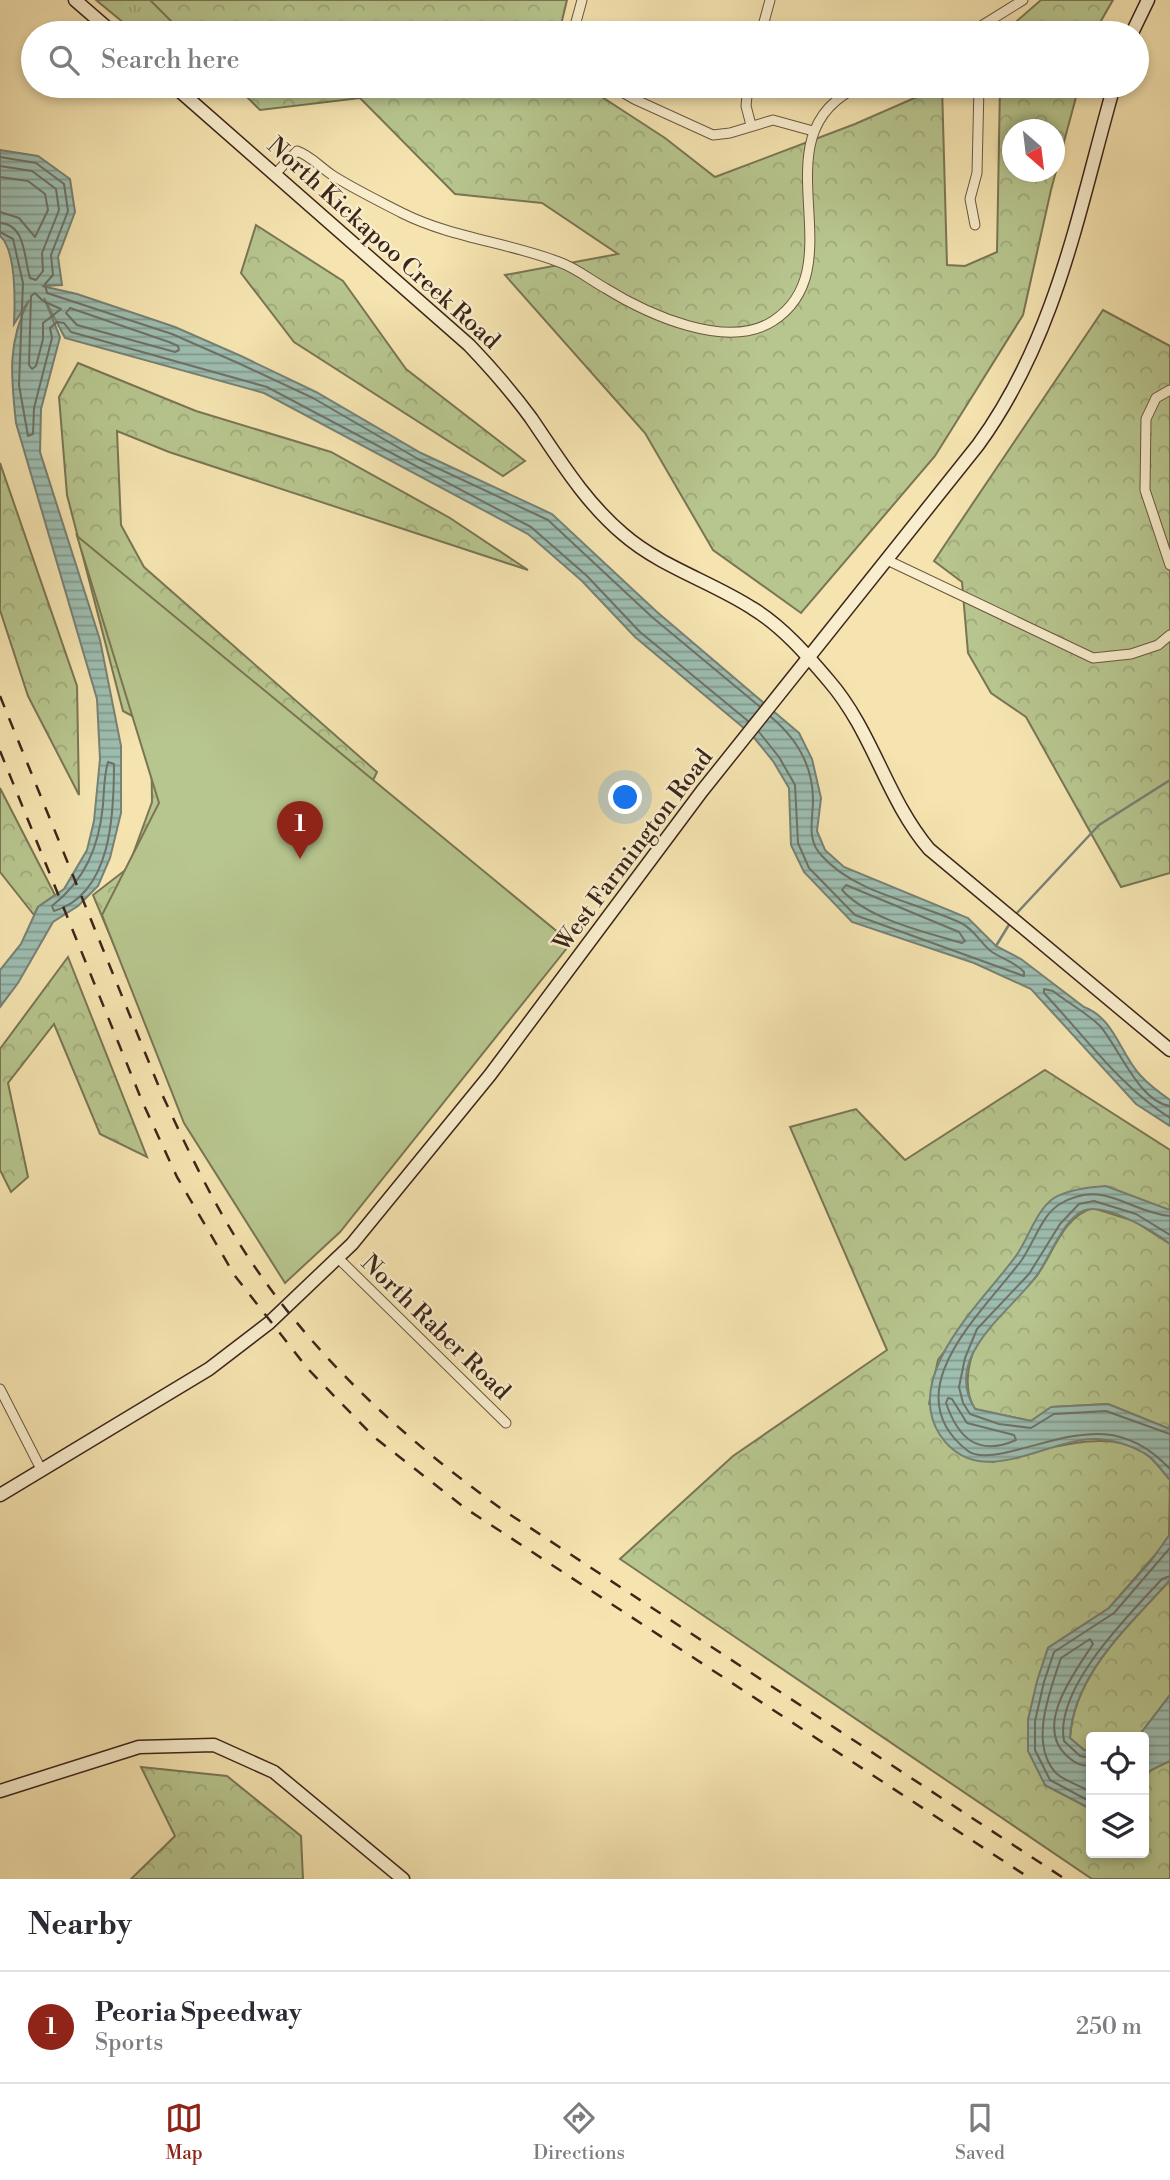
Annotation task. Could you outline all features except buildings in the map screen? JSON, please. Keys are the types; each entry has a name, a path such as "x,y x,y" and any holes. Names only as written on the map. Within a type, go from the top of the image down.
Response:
{"main road":[{"path":"75,0 99,21"},
{"path":"1138,21 1148,0"},
{"name":"North Kickapoo Creek Road","path":"188,98 469,345 510,390 580,489 610,523 649,554 752,607 808,658 856,716 903,816 944,864 1018,922 1170,1051"},
{"name":"West Farmington Road","path":"0,1494 218,1362 269,1323 338,1258 490,1075 702,791 989,430 1034,351 1049,317 1111,98"},
{"path":"0,1791 139,1747 214,1745 274,1772 403,1879"}],"street":[{"path":"576,21 582,0"},
{"path":"764,21 770,0"},
{"path":"989,21 1023,0"},
{"path":"632,98 713,135 780,120 813,131"},
{"path":"747,98 751,125"},
{"path":"276,173 297,151 354,188 428,225 561,262 630,302 706,331 736,334 775,320 798,297 805,281 809,250 807,162 813,131 837,98"},
{"path":"975,225 970,199 977,173 979,98"},
{"path":"1170,390 1156,398 1146,419 1145,490 1170,565"},
{"path":"887,560 1093,658 1131,654 1158,645 1170,635"},
{"name":"North Raber Road","path":"338,1258 506,1423"},
{"path":"0,1389 42,1471"}],"green space":[{"path":"96,0 280,0 242,21 121,21"},
{"path":"150,0 567,0 562,21 171,21"},
{"path":"1041,0 1113,0 1101,21 1017,21"},
{"path":"248,98 360,98 260,110"},
{"path":"360,98 604,98 665,138 715,177 855,124 915,98 942,98 947,265 965,266 997,252 1000,98 1076,98 1065,138 1065,119 1002,119 1002,182 1053,182 1023,315 935,456 801,613 713,550 645,433 505,275 618,254 542,203 455,194"},
{"path":"256,225 343,281 406,369 525,461 503,476 294,342 241,273"},
{"path":"1103,310 1170,346 1170,873 1121,887 1026,717 991,693 968,653 962,582 934,561"},
{"path":"78,363 196,411 331,452 450,518 528,570 169,452 117,431 121,525 144,567 377,772 367,793 180,799 167,1071 93,895 128,868 152,802 151,726 123,711 67,495 59,397"},
{"path":"0,463 77,686 79,795 28,696 0,610"},
{"path":"77,536 571,943 340,1232 285,1283 184,1123 102,915 159,803"},
{"path":"0,788 55,895 38,907 34,915 0,872"},
{"path":"68,957 147,1157 100,1134 54,1024 8,1083 28,1177 11,1192 0,1170 0,1049"},
{"path":"1045,1070 1170,1150 1170,1210 1153,1205 1053,1199 1017,1255 938,1360 929,1404 992,1462 1072,1444 1113,1442 1132,1446 1148,1455 1170,1480 1169,1539 1109,1608 1048,1648 1028,1720 1045,1785 1086,1806 1086,1858 1149,1858 1149,1772 1170,1761 1170,1879 1092,1879 620,1559 733,1456 887,1350 790,1127 856,1109 905,1160"},
{"path":"1093,1208 1134,1221 1170,1244 1170,1429 1108,1404 1052,1407 1031,1421 975,1409 971,1400 968,1370 983,1332 1036,1277 1066,1227 1083,1212"},
{"path":"1170,1580 1170,1695 1142,1732 1086,1732 1084,1750 1070,1738 1074,1714 1093,1671 1122,1633"},
{"path":"141,1767 227,1776 301,1836 303,1879 131,1879 175,1836"}],"water":[{"path":"0,150 38,156 70,179 75,212 58,257 62,285 42,286 77,294 175,327 241,356 316,392 421,453 552,514 657,612 799,733 812,759 821,798 817,831 825,850 844,867 968,918 996,946 1021,959 1103,1019 1140,1075 1170,1100 1170,1126 1136,1104 1031,989 974,963 852,922 804,872 791,845 789,788 773,761 751,734 635,637 582,581 528,534 264,393 65,338 44,298 60,337 41,409 40,452 100,640 121,746 121,813 110,858 98,886 78,906 53,922 18,983 0,1007 0,970 21,944 38,907 64,889 87,850 94,821 100,759 97,699 16,423 12,360 17,330 29,300 14,324 12,264 0,236"},
{"path":"1106,1186 1170,1210 1170,1244 1141,1225 1103,1210 1083,1211 1076,1216 1063,1231 1037,1275 997,1319 973,1353 967,1371 967,1390 975,1409 1031,1421 1051,1407 1108,1404 1170,1429 1170,1480 1148,1455 1128,1445 1098,1439 1078,1441 994,1462 974,1460 956,1452 940,1435 931,1412 931,1388 938,1364 951,1339 1016,1256 1048,1203 1073,1191"},
{"path":"1170,1534 1170,1580 1106,1652 1081,1693 1074,1715 1070,1738 1086,1750 1086,1806 1045,1785 1028,1751 1028,1720 1037,1681 1048,1648 1109,1608 1151,1561"},
{"path":"1170,1695 1170,1761 1149,1772 1149,1732 1142,1732"}],"waterway":[{"path":"1016,914 1099,825 1170,780"},
{"path":"996,946 1010,923"}],"railway":[{"path":"0,696 161,1092 188,1150 239,1243 266,1283 326,1356 392,1422 503,1510 1065,1879"},
{"path":"0,751 142,1101 177,1177 235,1276 308,1369 374,1437 465,1508 1031,1879"}],"place":[{"name":"Peoria Speedway","path":"300,859"}]}
